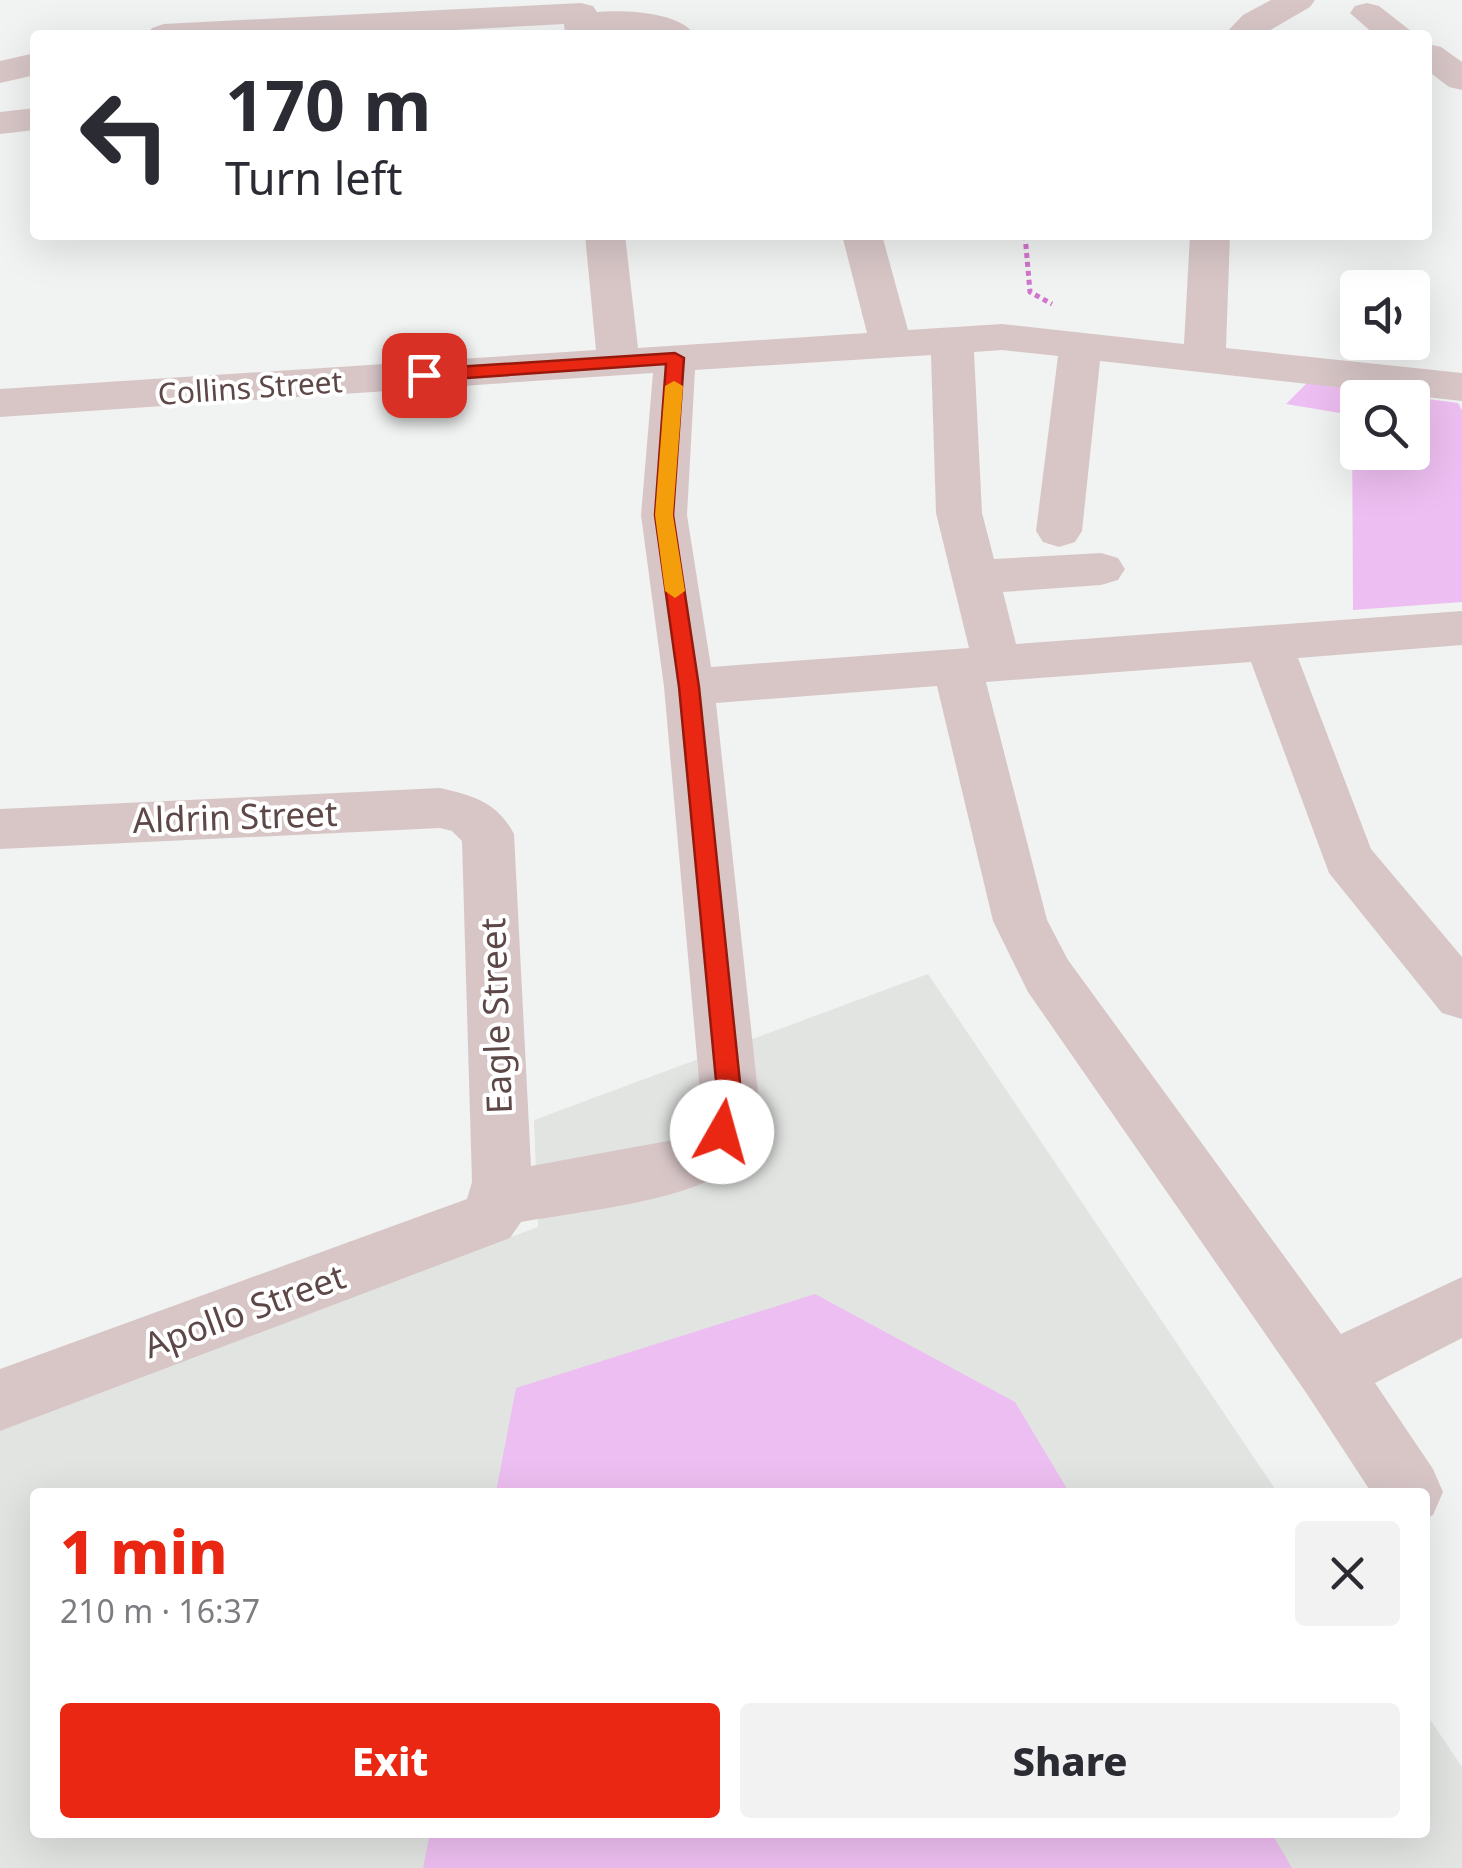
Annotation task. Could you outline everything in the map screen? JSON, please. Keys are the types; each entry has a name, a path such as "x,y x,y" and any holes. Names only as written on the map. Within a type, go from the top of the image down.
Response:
{"street":[{"path":"1247,30 1298,0"},
{"path":"1367,14 1391,30"},
{"path":"287,30 581,18 632,20 662,30"},
{"path":"1432,58 1462,79"},
{"path":"0,72 30,65"},
{"path":"0,123 30,120"},
{"path":"605,240 618,362"},
{"path":"863,240 891,344"},
{"path":"1204,358 1210,240"},
{"name":"Collins Street","path":"0,403 1002,336 1462,387"},
{"path":"952,340 959,512 976,578 977,665 1020,921 1048,976 1330,1372 1406,1488"},
{"path":"1059,531 1081,345"},
{"name":"Apollo Street","path":"0,1400 495,1209 678,1166 706,1155 722,1132 730,1102 689,687 664,515 675,358"},
{"path":"976,578 1101,569"},
{"path":"689,687 1462,628"},
{"path":"1268,642 1348,858 1462,996"},
{"name":"Aldrin Street","path":"0,829 440,808 470,815"},
{"name":"Eagle Street","path":"470,815 488,834 495,1209"},
{"path":"1330,1372 1462,1306"}],"path":[{"path":"1025,240 1030,292 1080,322 1081,345"}],"shaded area":[{"path":"1307,383 1340,387 1340,413 1286,404"},
{"path":"1430,399 1458,403 1462,410 1462,602 1353,610 1352,470 1430,470"},
{"path":"928,974 1274,1488 30,1488 30,1838 1430,1838 1430,1719 1462,1767 1462,1868 0,1868 0,1426 538,1227 534,1120"},
{"path":"815,1294 1015,1402 1067,1488 497,1488 516,1388"},
{"path":"429,1838 1274,1838 1292,1868 423,1868"}],"slow traffic":[{"path":"674,386 664,515 675,591"}],"route":[{"path":"424,375 675,358 672,445 664,515 689,687 730,1102 722,1132"}]}
